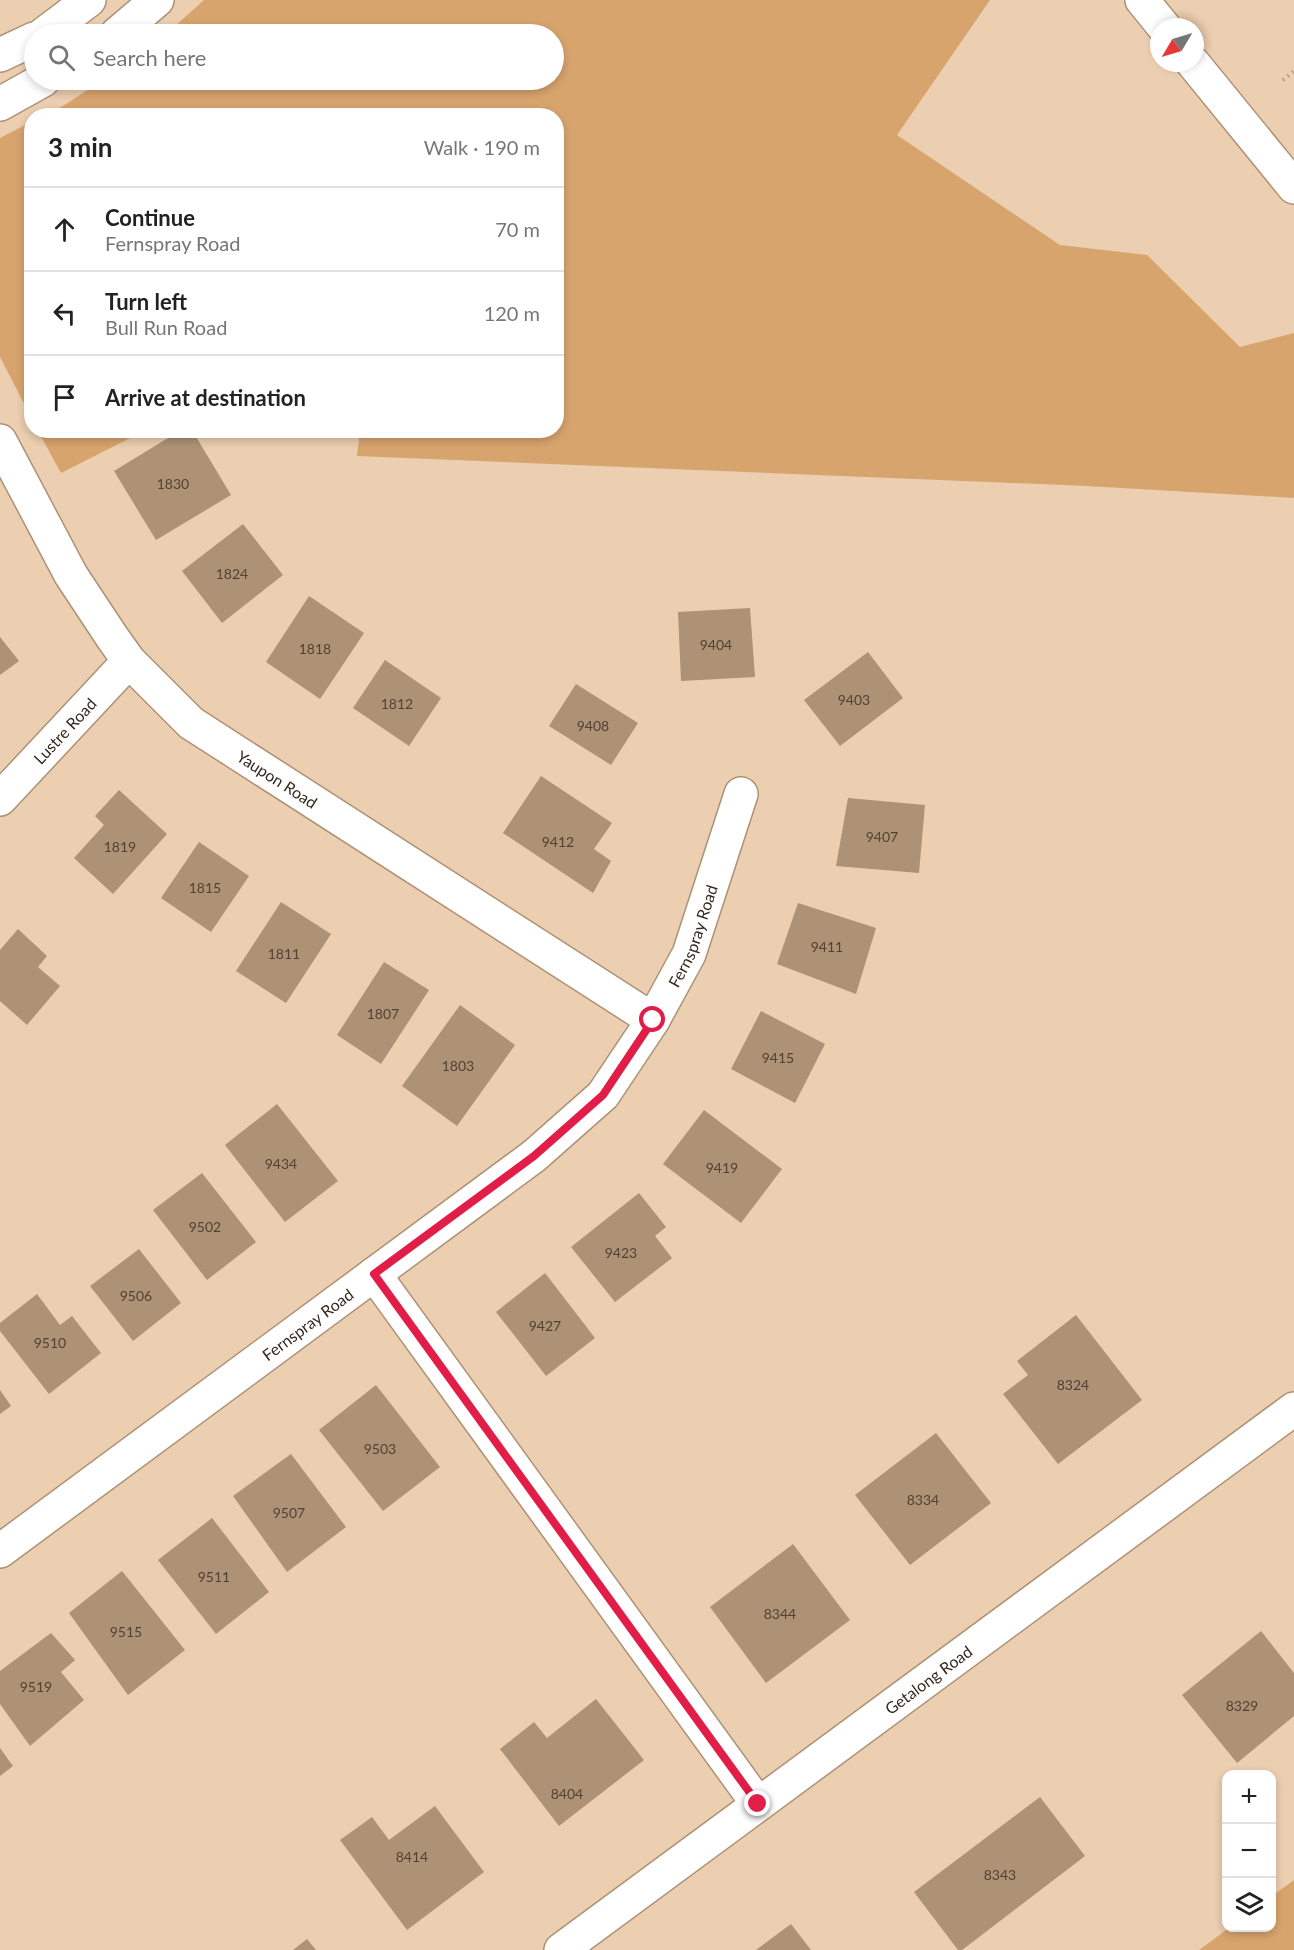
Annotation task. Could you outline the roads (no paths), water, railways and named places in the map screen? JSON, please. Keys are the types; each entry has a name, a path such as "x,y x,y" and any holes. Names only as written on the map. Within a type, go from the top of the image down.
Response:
{"street":[{"path":"57,24 89,0"},
{"path":"129,24 157,0"},
{"path":"1142,0 1157,18"},
{"path":"0,55 24,44"},
{"path":"1200,72 1294,187"},
{"path":"0,104 25,90"},
{"name":"Yaupon Road","path":"0,441 70,575 129,661 191,723 653,1020"},
{"name":"Lustre Road","path":"0,799 129,661"},
{"name":"Fernspray Road","path":"0,1551 534,1156 603,1095 653,1020 689,954 741,794"},
{"path":"374,1274 758,1804"},
{"name":"Getalong Road","path":"561,1950 1294,1409"}]}
